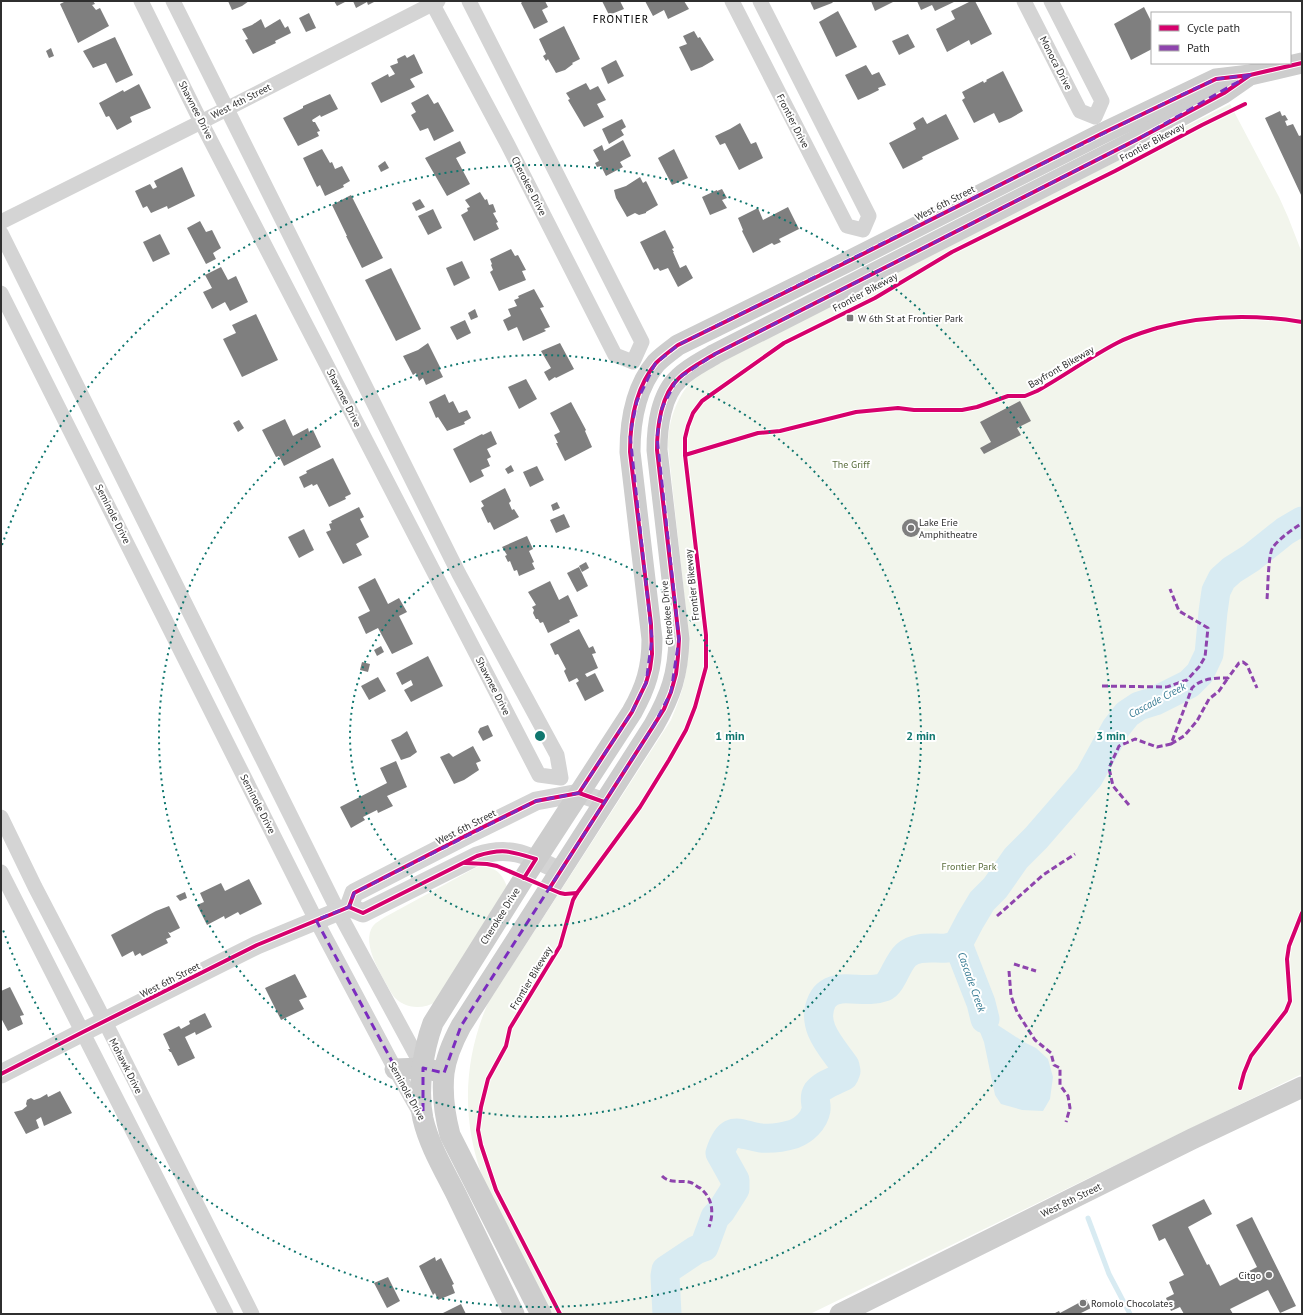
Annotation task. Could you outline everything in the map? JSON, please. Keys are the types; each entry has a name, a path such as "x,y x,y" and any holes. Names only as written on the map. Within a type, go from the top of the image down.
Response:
{"main road":[{"name":"West 6th Street","path":"651,372 664,356 678,345 873,249 1098,125 1216,79 1250,75 1302,63"},
{"name":"West 6th Street","path":"669,392 677,379 692,367 714,354 1111,153 1224,93 1250,75"},
{"name":"Cherokee Drive","path":"424,1119 422,1103 423,1068 427,1039 433,1023 536,859 632,712 643,690 650,669 652,639 651,624 630,452 632,418 637,402 651,372"},
{"name":"Cherokee Drive","path":"541,1314 450,1135 445,1103 444,1073 453,1040 460,1026 654,726 671,692 676,674 678,656 678,627 657,450 658,423 669,392"},
{"path":"395,1068 423,1068 444,1073"},
{"name":"West 8th Street","path":"840,1314 1185,1142 1302,1087"},
{"name":"Seminole Drive","path":"424,1119 436,1152 514,1314"}],"street":[{"name":"Shawnee Drive","path":"141,1 201,122 539,775 561,778"},
{"path":"173,1 459,574 557,755 561,778 579,793 604,802"},
{"path":"469,1 642,342 633,362 651,372 653,388 669,392"},
{"name":"Frontier Drive","path":"732,1 847,226 863,230"},
{"path":"760,1 869,216 863,230 882,269"},
{"name":"Monoca Drive","path":"1024,1 1080,111 1098,125"},
{"path":"1051,1 1102,101 1098,125 1111,153"},
{"name":"West 4th Street","path":"1,222 201,122 434,2"},
{"name":"Cherokee Drive","path":"434,2 615,355 633,362"},
{"path":"1,233 344,909 423,1068"},
{"name":"Seminole Drive","path":"1,293 316,920 424,1119"},
{"name":"West 6th Street","path":"1,1074 257,945 344,909 354,893 536,801 579,793"},
{"name":"Mohawk Drive","path":"1,817 35,887 252,1314"},
{"path":"344,909 363,913 463,863 490,852 518,852 560,871"},
{"path":"1,872 226,1314"}],"highlighted area":[{"path":"1250,75 1138,139 715,354 677,379 662,408 657,437 679,639 671,692 654,725 461,1026 444,1073 423,1068 423,1119 316,920 349,907 354,893 536,801 579,793 632,712 646,683 652,639 630,435 637,401 655,364 678,345 1175,98 1216,79"}],"green space":[{"name":"Frontier Park","path":"1230,104 1279,197 1302,253 1302,1074 810,1314 551,1314 484,1181 471,1136 468,1091 470,1069 480,1025 488,1003 671,720 679,699 688,661 689,639 668,436 672,416 680,397 692,381 706,369"},
{"path":"481,866 491,868 498,872 504,879 508,889 436,1002 419,1007 412,1007 401,1003 392,994 374,960 369,942 370,933 373,926 385,917"}],"shaded area":[{"path":"985,1019 993,1022 1036,1048 1048,1059 1053,1077 1050,1099 1043,1111 1022,1110 1001,1104 995,1095 984,1042 980,1032 981,1023"}],"building":[{"path":"66,1 93,1 95,4 92,5 96,10 100,8 109,26 78,43 60,4"},
{"path":"228,1 249,1 232,10"},
{"path":"334,1 347,1 337,6"},
{"path":"353,1 376,1 368,5 367,2 356,8"},
{"path":"523,1 545,1 548,7 542,10 548,22 534,29 521,3"},
{"path":"602,1 620,1 624,9 609,15"},
{"path":"645,1 684,1 689,9 668,19 664,10 653,16"},
{"path":"810,1 834,1 814,10"},
{"path":"871,1 893,1 893,2 875,11"},
{"path":"917,1 956,1 935,11 932,5 921,10"},
{"path":"971,1 975,1 992,34 971,45 969,40 947,52 936,29 955,19 951,11"},
{"path":"1144,7 1151,21 1151,50 1131,60 1114,24"},
{"path":"838,11 857,47 836,57 819,22"},
{"path":"309,13 316,28 306,32 299,18"},
{"path":"261,19 265,28 280,19 285,28 288,26 291,33 275,41 276,43 253,54 245,40 248,39 242,29"},
{"path":"564,26 580,59 572,63 573,64 565,70 556,73 548,59 546,61 543,56 546,54 539,39"},
{"path":"694,31 698,38 700,37 714,60 691,71 679,47 687,44 683,36"},
{"path":"908,34 915,47 899,55 892,41"},
{"path":"115,37 133,75 116,83 106,63 93,68 83,51"},
{"path":"51,48 54,56 49,58 46,51"},
{"path":"414,54 423,73 410,79 415,87 381,103 371,83 388,74 389,77 395,74 390,66 398,63 397,59 405,55 407,58"},
{"path":"616,60 624,76 608,84 601,68"},
{"path":"866,65 872,75 879,72 886,85 858,100 845,75"},
{"path":"1003,71 1023,111 999,123 994,113 974,123 962,100 965,98 962,92 983,81 984,83 987,81 986,80"},
{"path":"586,83 590,90 598,86 606,100 597,104 604,117 584,127 568,100 570,99 566,93"},
{"path":"139,84 151,108 130,117 132,122 117,130 109,116 106,117 99,103 123,90 124,92"},
{"path":"330,94 338,109 321,117 320,115 312,120 315,122 320,131 317,132 319,136 298,146 283,118 303,108 303,106"},
{"path":"428,94 434,104 438,102 454,131 434,141 428,128 420,131 411,115 416,112 411,103"},
{"path":"1280,111 1282,116 1285,115 1288,120 1285,121 1287,126 1293,124 1299,136 1302,135 1302,197 1265,118"},
{"path":"946,114 959,139 922,157 923,159 903,169 889,143 916,129 913,123 923,117 927,124"},
{"path":"622,119 626,127 621,130 624,135 609,144 602,129"},
{"path":"740,123 751,144 756,142 763,158 739,170 725,143 720,145 715,136"},
{"path":"623,140 631,156 620,162 623,167 606,176 601,166 597,167 595,163 599,161 593,150 602,145 604,151"},
{"path":"460,141 466,153 456,158 470,184 447,196 425,158"},
{"path":"322,149 330,163 332,162 335,169 342,166 350,181 343,185 344,187 325,196 320,185 317,187 303,158"},
{"path":"674,149 688,178 672,185 658,158"},
{"path":"385,161 389,168 381,172 378,166"},
{"path":"182,167 195,196 168,209 167,206 151,213 147,206 143,208 135,191 150,184 153,189 157,187 154,181"},
{"path":"640,177 643,183 646,181 658,205 646,213 639,215 635,213 627,217 616,198 614,190 626,186"},
{"path":"722,189 727,198 722,200 727,208 710,215 702,197"},
{"path":"480,192 485,200 487,199 489,205 493,204 496,212 493,213 498,222 496,223 499,229 474,241 461,215 468,211 467,208 470,207 465,200"},
{"path":"351,195 383,258 362,268 332,205"},
{"path":"420,199 425,207 416,211 412,203"},
{"path":"788,207 799,229 779,239 781,242 774,245 772,243 753,253 742,231 743,230 738,218 758,208 763,220"},
{"path":"433,209 442,228 428,235 418,216"},
{"path":"200,221 206,232 212,230 221,248 213,253 216,259 206,264 187,228"},
{"path":"665,230 674,248 672,249 680,268 686,265 693,278 678,287 668,268 660,271 658,268 654,270 640,242"},
{"path":"160,234 170,254 153,262 143,242"},
{"path":"511,249 515,256 518,255 526,270 522,271 526,280 499,291 490,272 493,270 490,259"},
{"path":"462,261 470,278 454,286 446,268"},
{"path":"221,267 228,280 236,276 248,302 230,311 225,302 212,309 203,292 212,288 205,275"},
{"path":"391,268 421,329 396,341 365,280"},
{"path":"534,289 544,307 540,308 550,327 544,329 546,331 523,341 517,327 508,331 503,320 511,316 508,309 517,306 514,300 519,298 518,296"},
{"path":"475,309 478,317 471,320 468,313"},
{"path":"256,314 278,360 242,377 223,339 236,333 232,325"},
{"path":"853,314 854,317 846,321 845,318"},
{"path":"465,320 471,333 457,340 450,327"},
{"path":"428,343 441,369 439,369 443,377 426,385 423,378 419,381 416,373 413,375 403,356 418,350"},
{"path":"560,343 574,369 549,381 544,372 551,368 541,351"},
{"path":"526,379 537,399 519,409 508,387"},
{"path":"445,394 449,403 453,401 459,413 467,410 471,418 464,422 465,424 447,431 438,417 436,418 429,402"},
{"path":"1020,401 1031,421 1017,428 1021,435 984,454 980,448 991,442 980,422"},
{"path":"571,402 586,430 585,431 592,447 565,461 556,443 558,443 554,435 560,432 550,413"},
{"path":"285,419 293,436 308,428 309,432 313,430 321,447 284,466 279,456 276,457 262,430"},
{"path":"239,420 244,428 238,432 233,423"},
{"path":"491,431 497,444 487,449 491,457 487,459 490,466 481,470 484,476 470,483 453,449"},
{"path":"333,458 351,494 345,497 346,499 329,507 317,484 313,486 312,484 304,488 299,477 307,473 306,471"},
{"path":"511,465 514,471 508,474 505,469"},
{"path":"537,466 544,480 530,487 523,472"},
{"path":"505,488 511,501 509,503 512,510 514,509 519,517 494,530 490,522 488,523 481,508 484,506 481,501"},
{"path":"557,502 560,508 553,511 551,505"},
{"path":"359,507 364,517 360,519 369,537 356,544 362,555 343,564 326,532 331,530 329,524 332,523 331,521"},
{"path":"564,514 570,527 556,533 550,520"},
{"path":"911,519 917,522 920,528 917,534 911,537 905,534 902,528 905,522"},
{"path":"304,529 314,550 299,558 288,537"},
{"path":"527,536 533,549 529,551 534,562 532,563 535,569 519,576 517,570 514,571 510,561 508,562 505,556 507,555 502,547"},
{"path":"586,562 589,568 582,572 579,566"},
{"path":"579,567 588,586 577,592 567,573"},
{"path":"375,578 388,604 399,598 407,612 399,616 413,644 392,654 378,628 366,634 358,617 370,611 358,587"},
{"path":"550,581 559,600 568,595 578,616 569,620 570,622 548,633 543,622 540,623 533,613 534,610 532,607 536,605 528,592"},
{"path":"579,629 589,648 593,646 596,653 592,654 598,668 585,674 587,677 595,673 604,691 585,701 576,683 579,681 577,678 569,682 564,671 566,669 558,654 555,655 550,644"},
{"path":"381,646 384,652 377,656 374,650"},
{"path":"428,656 443,686 411,702 404,690 413,685 411,680 402,685 396,673"},
{"path":"362,662 370,664 368,672 360,670"},
{"path":"378,677 386,691 369,700 361,686"},
{"path":"488,725 493,736 483,741 478,732 480,728"},
{"path":"407,731 417,752 410,757 401,760 391,740"},
{"path":"473,746 481,761 476,763 479,770 464,780 454,784 440,757 449,753 453,757"},
{"path":"396,761 407,787 387,796 393,806 378,813 377,810 363,817 365,820 351,828 340,807 387,783 380,768"},
{"path":"249,879 262,904 240,915 238,912 225,919 224,916 207,925 197,905 204,902 200,893 221,883 225,891"},
{"path":"185,892 187,898 180,901 176,896"},
{"path":"169,906 180,928 170,933 168,932 171,937 166,939 168,943 142,956 140,953 135,956 133,951 122,957 111,935 156,911"},
{"path":"295,974 307,997 299,1000 304,1009 281,1020 265,988"},
{"path":"10,987 24,1015 20,1016 23,1024 8,1031 1,1018 1,991"},
{"path":"205,1013 212,1027 196,1035 195,1032 185,1037 195,1058 178,1066 168,1049 170,1049 163,1034 179,1026 181,1029 190,1024 189,1021"},
{"path":"60,1091 72,1113 44,1126 41,1117 36,1120 39,1128 26,1134 14,1112 22,1110 27,1106 27,1100 31,1098 34,1100 47,1094 48,1097"},
{"path":"1204,1199 1212,1214 1188,1227 1207,1265 1209,1264 1220,1286 1257,1267 1236,1225 1252,1217 1296,1306 1280,1313 1268,1290 1230,1309 1233,1314 1184,1314 1180,1307 1171,1311 1166,1298 1174,1294 1169,1282 1184,1275 1165,1238 1159,1241 1152,1225"},
{"path":"435,1257 436,1261 441,1258 454,1284 452,1285 455,1293 438,1300 435,1293 433,1295 419,1266"},
{"path":"388,1277 400,1301 387,1308 374,1283"},
{"name":"Romolo Chocolates","path":"1086,1299 1091,1308 1079,1314 1053,1314 1059,1311 1060,1313"},
{"path":"461,1304 466,1314 440,1314 443,1313"}],"waterway":[{"name":"Cascade Creek","path":"667,1314 666,1270 696,1250 704,1247 715,1217 721,1211 735,1189 735,1180 720,1153 727,1138 731,1134 736,1133 761,1138 773,1138 798,1132 808,1125 815,1114 815,1096 817,1092 826,1085 844,1076 846,1071 845,1066 829,1044 821,1028 819,1010 824,998 830,992 838,989 863,990 884,987 890,982 900,963 910,952 925,948 947,948 958,944 982,901 995,888 1016,858 1036,838 1089,777 1116,728 1127,714 1139,706 1155,701 1189,684 1200,673 1209,654 1216,591 1222,579 1285,531 1302,521"},
{"name":"Cascade Creek","path":"958,944 981,1003 985,1019"},
{"path":"1088,1218 1109,1274 1130,1314"}],"marked path":[{"path":"1267,599 1271,551 1276,543 1302,523"},
{"path":"1102,686 1167,687 1187,680 1199,667 1205,657 1208,628 1179,611 1170,589"},
{"path":"1129,805 1113,786 1109,768 1119,746 1135,739 1157,747 1171,744 1192,688 1204,680 1228,678 1239,663 1243,662 1247,665 1257,688"},
{"path":"1171,744 1184,736 1197,721 1209,699 1219,691 1228,678"},
{"path":"997,916 1043,875 1075,854"},
{"path":"1014,964 1036,971"},
{"path":"1009,971 1011,996 1017,1012 1035,1040 1051,1053 1054,1065 1060,1068 1060,1085 1068,1096 1070,1108 1066,1122"},
{"path":"662,1176 665,1179 673,1181 692,1183 708,1196 712,1211 709,1227"}],"cycle path":[{"path":"579,793 632,712 646,683 650,669 652,654 651,624 630,452 630,440 633,417 639,394 649,372 656,363 678,345 1101,134 1216,79 1250,75 1302,63"},
{"name":"Frontier Bikeway","path":"549,889 664,709 676,674 679,639 657,450 661,411 668,393 679,378 687,371 715,354 1138,139 1224,93 1250,75"},
{"name":"Frontier Bikeway","path":"560,1314 496,1190 481,1145 478,1130 481,1107 488,1079 506,1046 510,1028 560,946 573,900 640,807 686,730 695,707 706,667 706,635 685,455 685,438 693,413 702,401 784,343 875,298 952,252 1245,104"},
{"name":"Bayfront Bikeway","path":"685,455 758,433 780,431 856,412 898,408 914,410 962,410 977,407 1008,396 1025,396 1037,391 1097,354 1132,336 1157,328 1193,320 1247,317 1284,319 1302,322"},
{"path":"349,907 354,893 536,801 579,793 604,802"},
{"path":"1,1074 257,945 349,907 363,913 477,856 500,851 520,854 536,859 524,878"},
{"path":"465,863 497,866 560,893 577,893"},
{"path":"1240,1088 1251,1056 1286,1011 1290,1001 1287,959 1289,946 1302,913"}],"place":[{"name":"W 6th St at Frontier Park","path":"850,318"},
{"name":"Lake Erie Amphitheatre","path":"911,528"},
{"name":"Citgo","path":"1269,1275"},
{"name":"Romolo Chocolates","path":"1083,1303"}],"district":[{"name":"FRONTIER","path":"621,19"}],"park label":[{"name":"The Griff","path":"851,464"}]}
